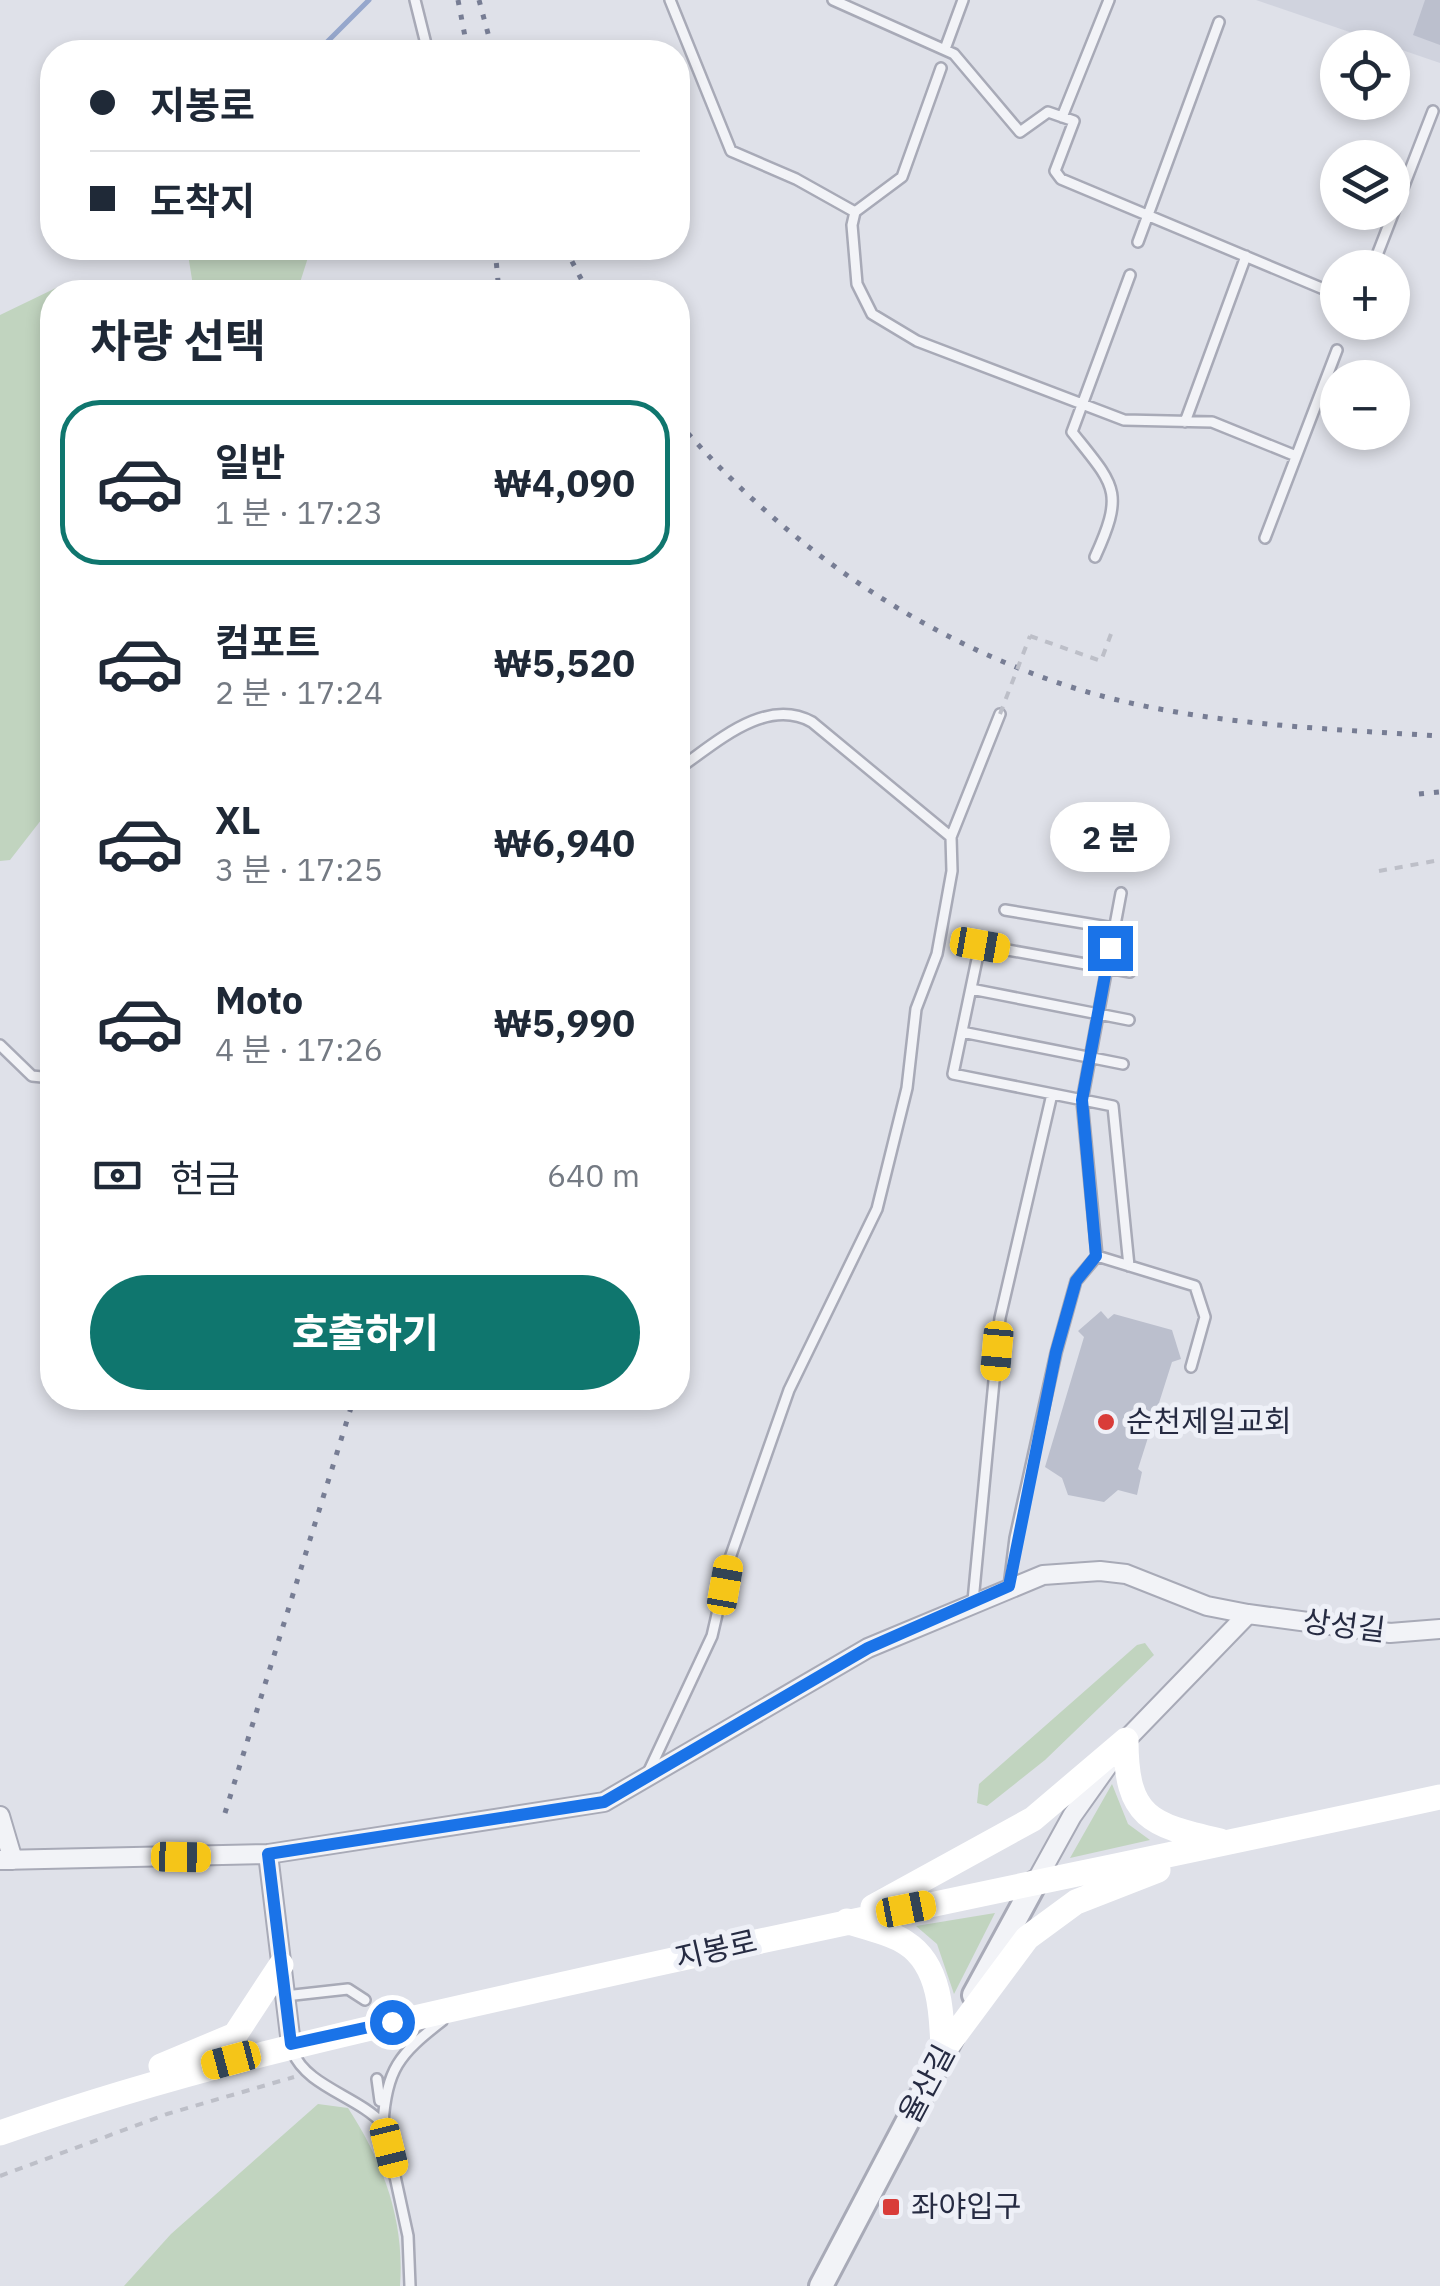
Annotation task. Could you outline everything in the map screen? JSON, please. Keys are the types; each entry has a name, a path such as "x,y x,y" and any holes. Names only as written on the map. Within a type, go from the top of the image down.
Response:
{"main road":[{"path":"1126,1740 1130,1793 1154,1823 1228,1843"},
{"path":"847,1921 1033,1819 1126,1740"},
{"name":"지봉로","path":"0,2133 105,2097 291,2044 847,1921 1440,1797"},
{"path":"944,2052 1006,1962 1052,1917 1076,1902 1228,1843"},
{"path":"847,1921 906,1942 920,1955 941,2007 944,2052"},
{"path":"105,2097 165,2064 235,2036 281,1965"}],"street":[{"name":"상성길","path":"6,1860 268,1854 583,1807 614,1797 868,1648 1043,1574 1100,1571 1139,1578 1207,1606 1248,1614 1390,1633 1440,1629"},
{"path":"1035,1884 1072,1816 1126,1740 1248,1614"},
{"path":"0,1816 6,1860"},
{"path":"268,1854 291,2044"},
{"name":"율산길","path":"821,2286 1035,1884"}],"lane":[{"path":"415,0 425,40"},
{"path":"670,0 686,40"},
{"path":"832,0 945,50 963,63 1020,132 1048,112 1074,121 1055,171 1061,178 1320,287"},
{"path":"854,12 858,0"},
{"path":"945,50 963,0"},
{"path":"1062,117 1109,0"},
{"path":"1138,242 1219,22"},
{"path":"690,49 731,150 796,178 855,212"},
{"path":"855,212 902,177 941,68"},
{"path":"1379,250 1433,111"},
{"path":"855,212 854,262 858,284 872,314 916,341 1124,420 1232,426 1296,456"},
{"path":"1185,422 1246,256"},
{"path":"1095,557 1115,510 1106,475 1072,432 1130,275"},
{"path":"1265,538 1337,350"},
{"path":"647,1775 712,1636 730,1558 790,1390 877,1209 907,1088 916,1009 937,954 952,871 951,837 1000,714"},
{"path":"690,760 746,723 795,715 812,722 951,837"},
{"path":"1009,1586 1056,1352 1076,1281 1096,1256 1082,1100 1121,893"},
{"path":"1005,910 1114,928"},
{"path":"1129,1266 1113,1106 953,1074 980,945 1130,972"},
{"path":"971,989 1129,1020"},
{"path":"962,1032 1123,1064"},
{"path":"0,1045 32,1076 40,1077"},
{"path":"973,1601 1000,1318 1052,1094"},
{"path":"1096,1256 1195,1286 1206,1318 1191,1367"},
{"path":"285,1996 348,1989 365,2000"},
{"path":"384,2124 385,2087 395,2064 419,2038 460,2008"},
{"path":"291,2044 294,2058 309,2073 370,2110 384,2124"},
{"path":"376,2079 408,2236 410,2286"}],"path":[{"path":"1000,714 1030,636 1101,661 1111,634"},
{"path":"1379,871 1440,860"},
{"path":"0,2176 166,2114 309,2073"}],"shaded area":[{"path":"1256,0 1440,0 1440,63 1410,53 1410,30 1344,30"}],"green space":[{"path":"189,260 307,260 301,280 192,280"},
{"path":"40,296 40,821 10,860 0,861 0,315"},
{"path":"1145,1643 1154,1655 1045,1760 987,1806 977,1803 979,1784 1137,1645"},
{"path":"1112,1784 1128,1824 1150,1840 1070,1858"},
{"path":"995,1913 954,1994 937,1944 916,1926"},
{"path":"318,2104 348,2108 372,2149 395,2215 400,2286 124,2286 171,2234"}],"building":[{"path":"1425,0 1440,0 1440,45 1413,35"},
{"name":"순천제일교회","path":"1101,1311 1108,1319 1114,1314 1172,1330 1181,1359 1172,1362 1138,1469 1142,1472 1137,1495 1118,1490 1104,1502 1068,1495 1062,1478 1045,1467 1084,1337 1078,1331"}],"waterway":[{"path":"329,40 369,0"}],"railway":[{"path":"458,0 466,40"},
{"path":"479,0 490,40"},
{"path":"496,260 498,280"},
{"path":"571,260 582,280"},
{"path":"690,435 803,543 898,608 1001,661 1056,682 1149,707 1246,722 1440,736"},
{"path":"1419,794 1440,792"},
{"path":"225,1813 350,1410"}],"place":[{"name":"순천제일교회","path":"1106,1422"},
{"name":"좌야입구","path":"891,2207"}],"route":[{"path":"392,2022 291,2044 268,1854 604,1802 868,1648 1009,1586 1015,1538 1056,1352 1076,1281 1096,1256 1082,1100 1110,948"}]}
